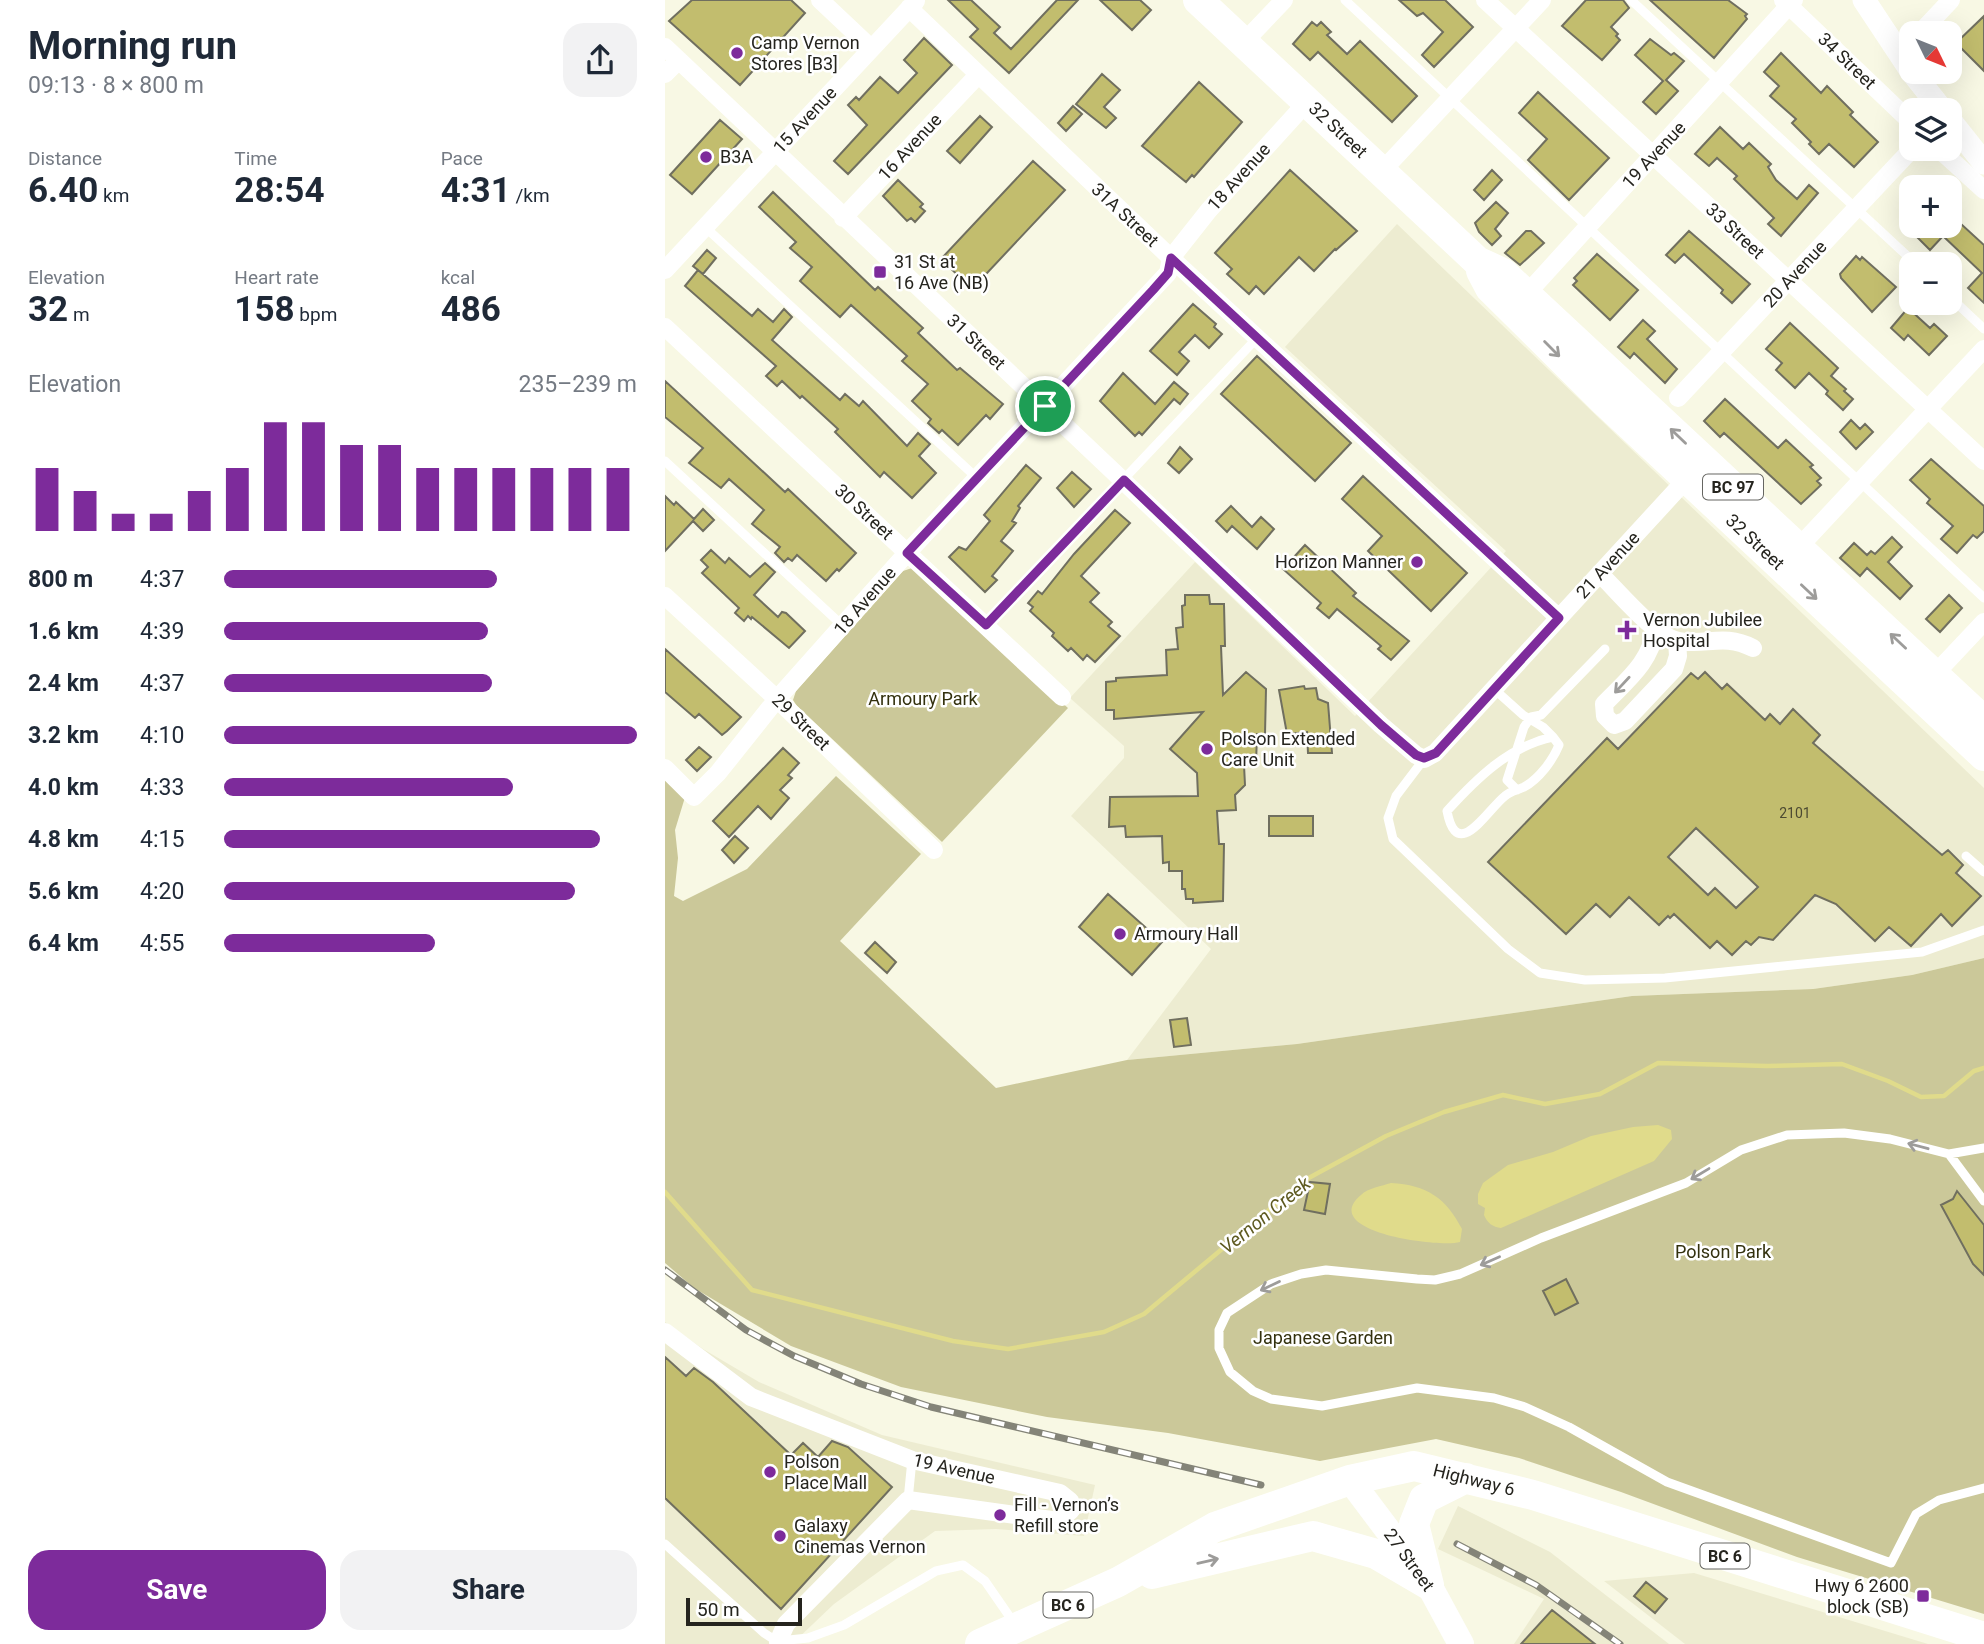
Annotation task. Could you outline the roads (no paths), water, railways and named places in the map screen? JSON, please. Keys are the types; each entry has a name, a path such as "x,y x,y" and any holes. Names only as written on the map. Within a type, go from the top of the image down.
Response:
{"main road":[{"name":"32 Street","path":"1198,0 1477,261 1503,273 1519,302 1695,470 1984,756"},
{"name":"32 Street","path":"1695,470 1798,548 1984,721"},
{"name":"Highway 6","path":"980,1644 1118,1582 1215,1527 1350,1480 1414,1466 1533,1495 1984,1637"},
{"path":"1429,1585 1414,1524 1424,1499 1466,1478"},
{"name":"27 Street","path":"1350,1480 1429,1585 1461,1644"},
{"path":"1118,1582 1313,1536 1376,1554 1429,1585"}],"street":[{"path":"820,0 871,48"},
{"path":"1244,42 1284,0"},
{"name":"33 Street","path":"1485,0 1984,461"},
{"path":"1382,171 1542,0"},
{"path":"1864,0 1899,48"},
{"path":"1931,21 1951,0"},
{"name":"19 Avenue","path":"1519,302 1721,82 1788,2"},
{"name":"34 Street","path":"1788,2 1899,110"},
{"name":"15 Avenue","path":"665,270 913,4"},
{"name":"31A Street","path":"913,4 978,75 1559,618"},
{"name":"31 Street","path":"665,47 1381,725 1416,755 1424,758"},
{"path":"665,75 679,60"},
{"name":"16 Avenue","path":"843,218 978,75"},
{"name":"18 Avenue","path":"665,768 694,797 702,790 762,721 777,699 907,553 1168,273 1171,258 1209,210 1308,101"},
{"path":"1962,135 1984,162"},
{"name":"20 Avenue","path":"1678,398 1901,161"},
{"path":"1952,161 1984,190"},
{"name":"30 Street","path":"665,327 1062,697"},
{"path":"1798,548 1984,349"},
{"name":"21 Avenue","path":"1424,758 1436,753 1695,470"},
{"path":"1600,574 1656,628 1677,641 1736,640 1753,648"},
{"name":"29 Street","path":"665,596 934,850"},
{"path":"1934,675 1984,622"},
{"path":"1656,628 1653,647 1647,658 1604,704 1605,716 1614,725 1625,721 1674,669 1678,656 1677,641"},
{"name":"19 Avenue","path":"665,1332 751,1396 912,1460 1060,1493 1070,1501 1071,1510 1059,1521 908,1500"},
{"path":"776,1643 786,1624 908,1500"}],"lane":[{"path":"1345,0 1984,598"},
{"path":"1631,0 1903,252"},
{"path":"705,227 977,478"},
{"path":"1962,308 1984,328"},
{"path":"986,625 1258,337"},
{"path":"665,461 843,626"},
{"path":"1517,790 1507,780 1524,727 1531,718 1541,715 1605,649"},
{"path":"1494,689 1523,715 1531,718 1553,737 1559,745 1554,758 1527,785 1507,794 1473,830 1464,834 1457,833 1450,825 1447,811 1483,773 1533,742 1553,737"},
{"path":"1424,758 1397,796 1388,818 1393,839 1508,949 1540,974 1585,981 1665,978 1923,952 1984,930"},
{"path":"1966,856 1984,872"},
{"path":"1984,1148 1949,1154 1890,1139 1844,1133 1787,1135 1741,1150 1686,1183 1541,1238 1459,1275 1435,1280 1326,1270 1301,1274 1271,1284 1244,1300 1227,1313 1219,1329 1219,1348 1230,1372 1253,1391 1271,1399 1322,1406 1417,1388 1494,1398 1525,1407 1569,1427 1667,1482 1891,1563 1916,1514 1939,1500 1984,1488"},
{"path":"1949,1154 1984,1201"},
{"path":"908,1500 912,1460"},
{"path":"665,1544 776,1643 808,1638 844,1625 936,1571 963,1565 985,1581 1018,1629"}],"waterway":[{"name":"Vernon Creek","path":"665,1192 752,1290 953,1341 1008,1349 1104,1332 1144,1314 1305,1180 1386,1136 1444,1112 1503,1095 1545,1104 1600,1094 1658,1063 1767,1066 1842,1064 1921,1097 1944,1096 1974,1071 1984,1068"}],"railway":[{"path":"665,1270 746,1330 794,1356 861,1384 931,1407 1261,1485"},
{"path":"1457,1544 1536,1585 1620,1644"}],"place":[{"name":"Camp Vernon Stores [B3]","path":"737,53"},
{"name":"B3A","path":"706,157"},
{"name":"31 St at 16 Ave (NB)","path":"880,272"},
{"name":"Horizon Manner","path":"1417,562"},
{"name":"Vernon Jubilee Hospital","path":"1627,630"},
{"name":"Polson Extended Care Unit","path":"1207,749"},
{"name":"Armoury Hall","path":"1120,934"},
{"name":"Polson Place Mall","path":"770,1472"},
{"name":"Fill - Vernon’s Refill store","path":"1000,1515"},
{"name":"Galaxy Cinemas Vernon","path":"780,1536"},
{"name":"Hwy 6 2600 block (SB)","path":"1923,1596"}],"park label":[{"name":"Armoury Park","path":"923,699"},
{"name":"Polson Park","path":"1723,1252"},
{"name":"Japanese Garden","path":"1323,1338"}]}
